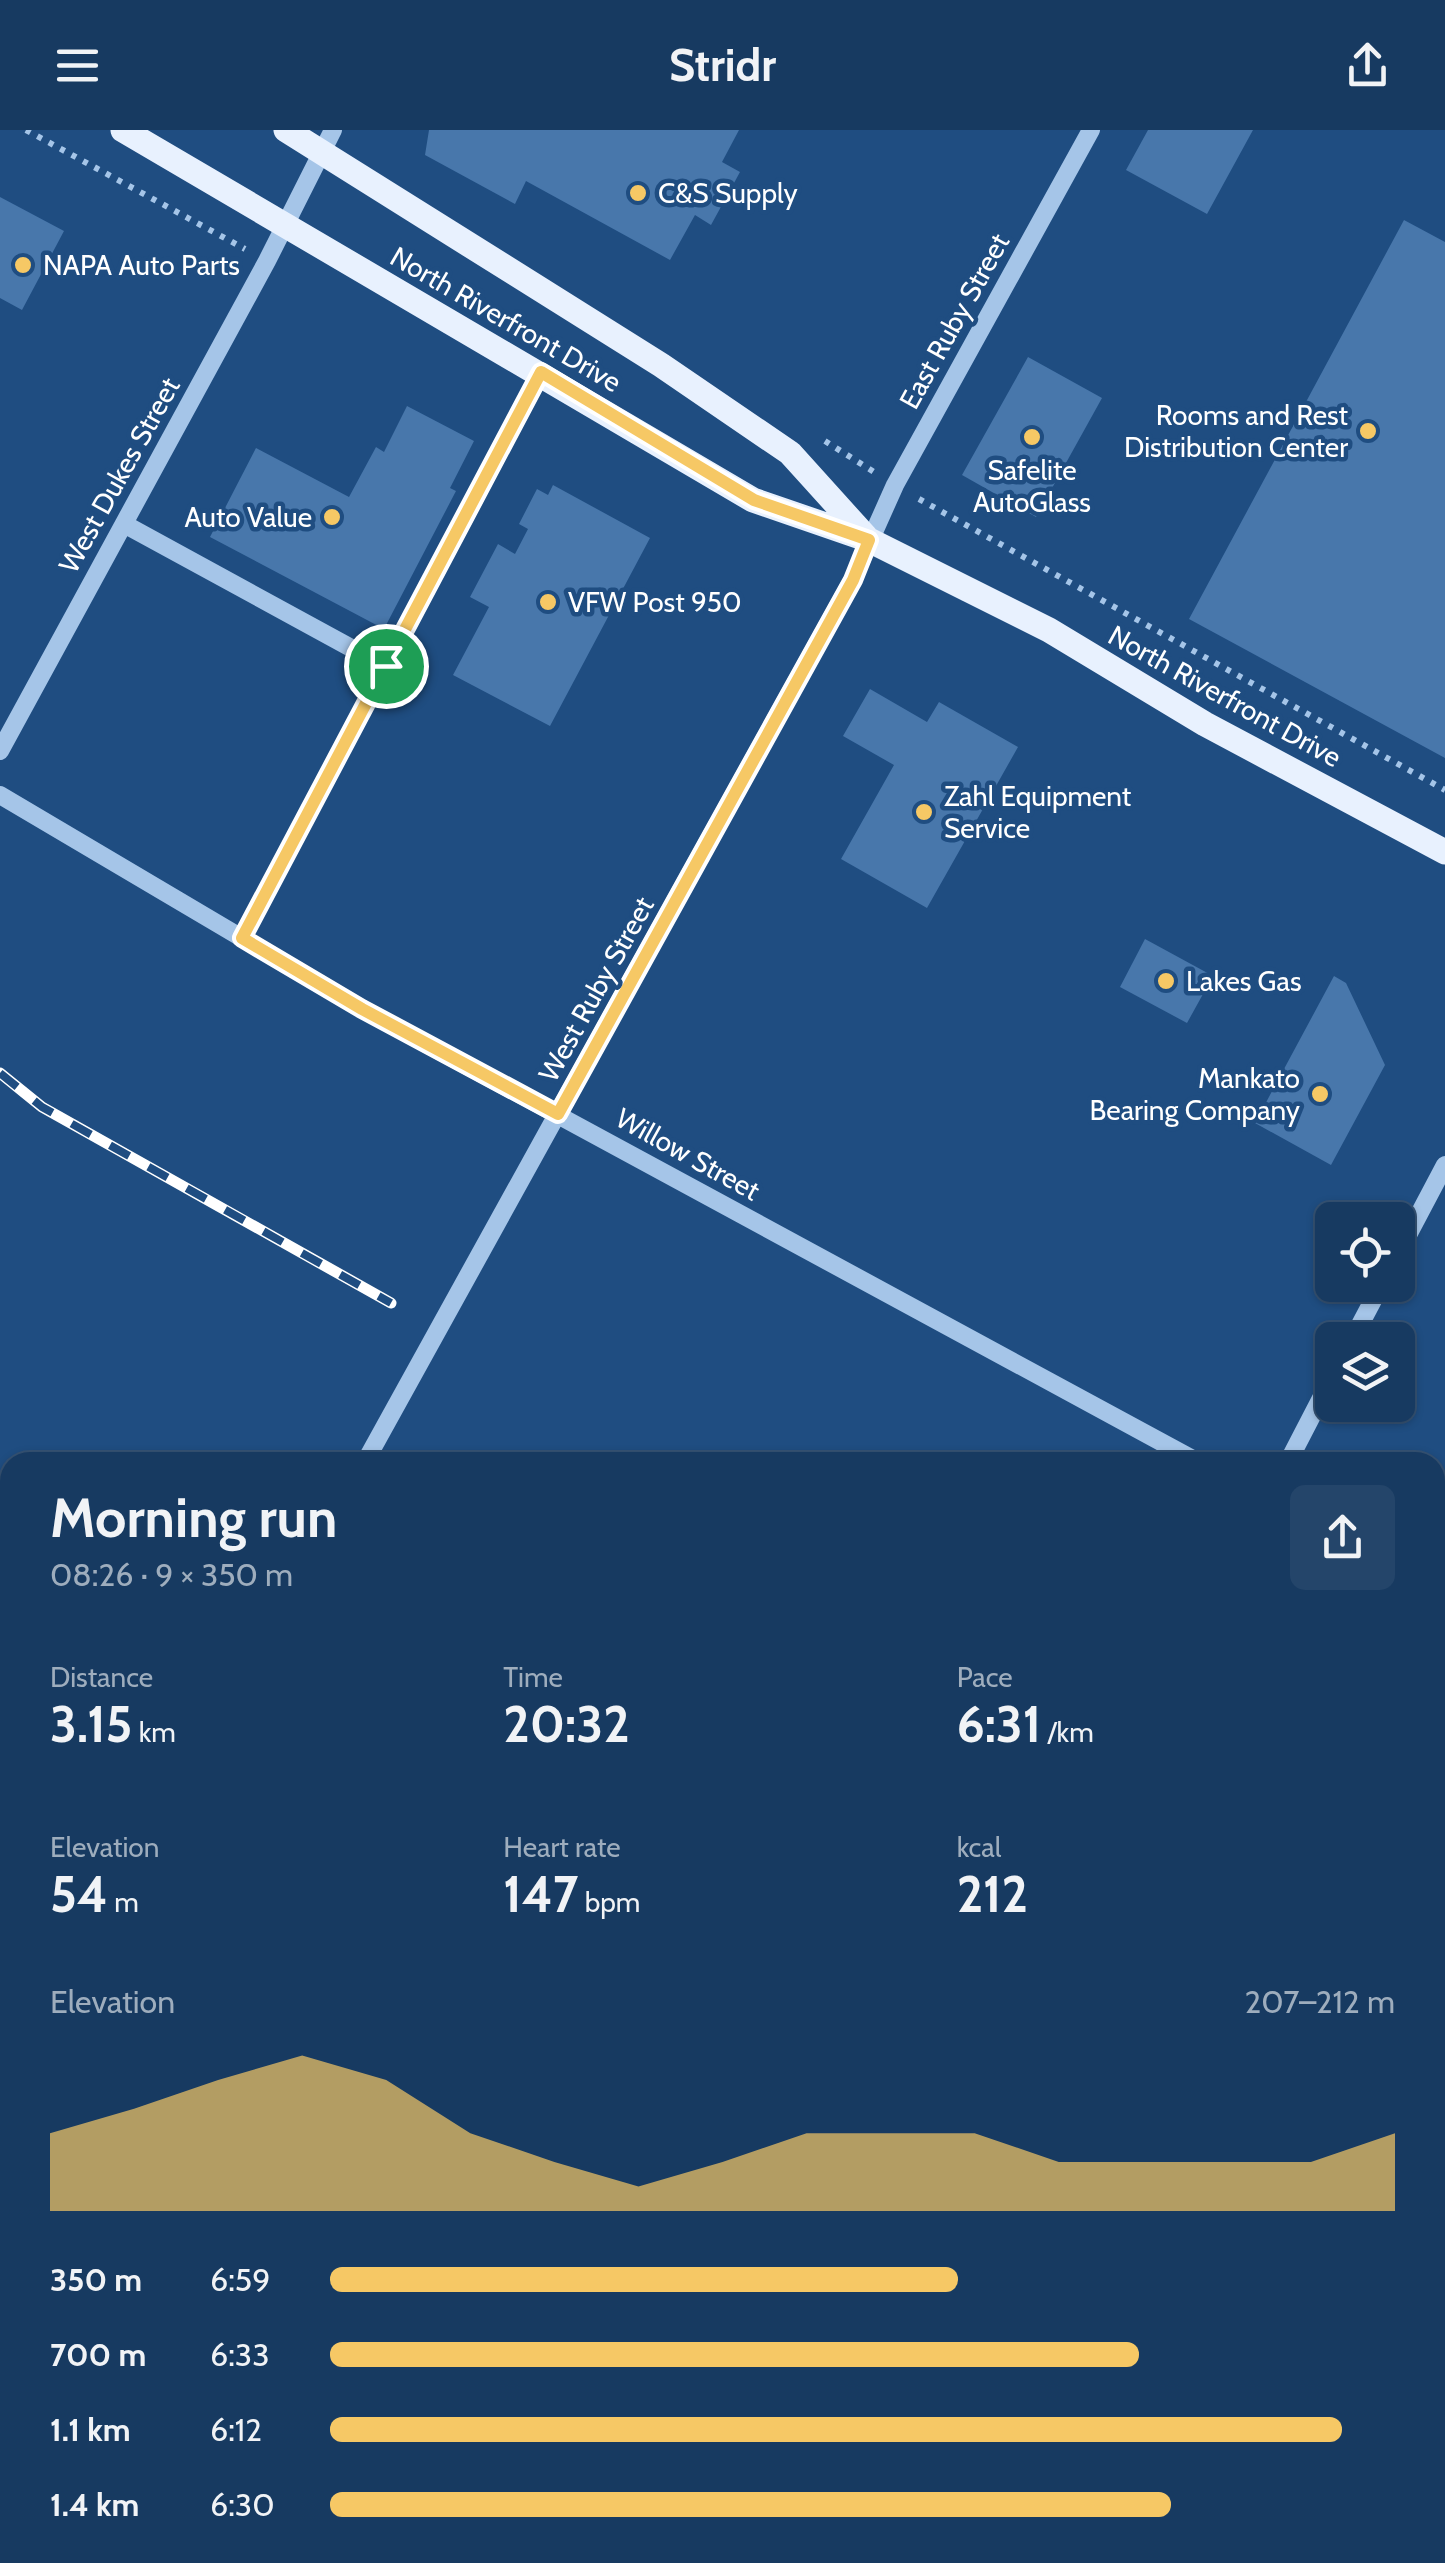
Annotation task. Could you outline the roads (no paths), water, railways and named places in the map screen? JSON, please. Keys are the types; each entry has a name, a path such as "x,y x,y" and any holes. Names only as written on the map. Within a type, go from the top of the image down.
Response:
{"main road":[{"name":"North Riverfront Drive","path":"123,130 754,500 869,540 1049,630 1206,724 1445,852"},
{"name":"North Riverfront Drive","path":"286,130 328,141 790,453 869,540"}],"street":[{"name":"East Ruby Street","path":"869,540 894,486 1091,130"},
{"name":"West Dukes Street","path":"0,752 267,261 328,141"},
{"path":"242,938 541,372"},
{"path":"124,524 386,666"},
{"name":"West Ruby Street","path":"372,1452 853,580 869,540"},
{"name":"Willow Street","path":"0,795 362,1009 1180,1452"},
{"path":"1415,1221 1445,1164"},
{"path":"1293,1452 1315,1410"}],"railway":[{"path":"0,1073 42,1107 391,1303"}],"place":[{"name":"C&S Supply","path":"638,193"},
{"name":"NAPA Auto Parts","path":"23,265"},
{"name":"Rooms and Rest Distribution Center","path":"1368,431"},
{"name":"Safelite AutoGlass","path":"1032,437"},
{"name":"Auto Value","path":"332,517"},
{"name":"VFW Post 950","path":"548,602"},
{"name":"Zahl Equipment Service","path":"924,812"},
{"name":"Lakes Gas","path":"1166,981"},
{"name":"Mankato Bearing Company","path":"1320,1094"}]}
